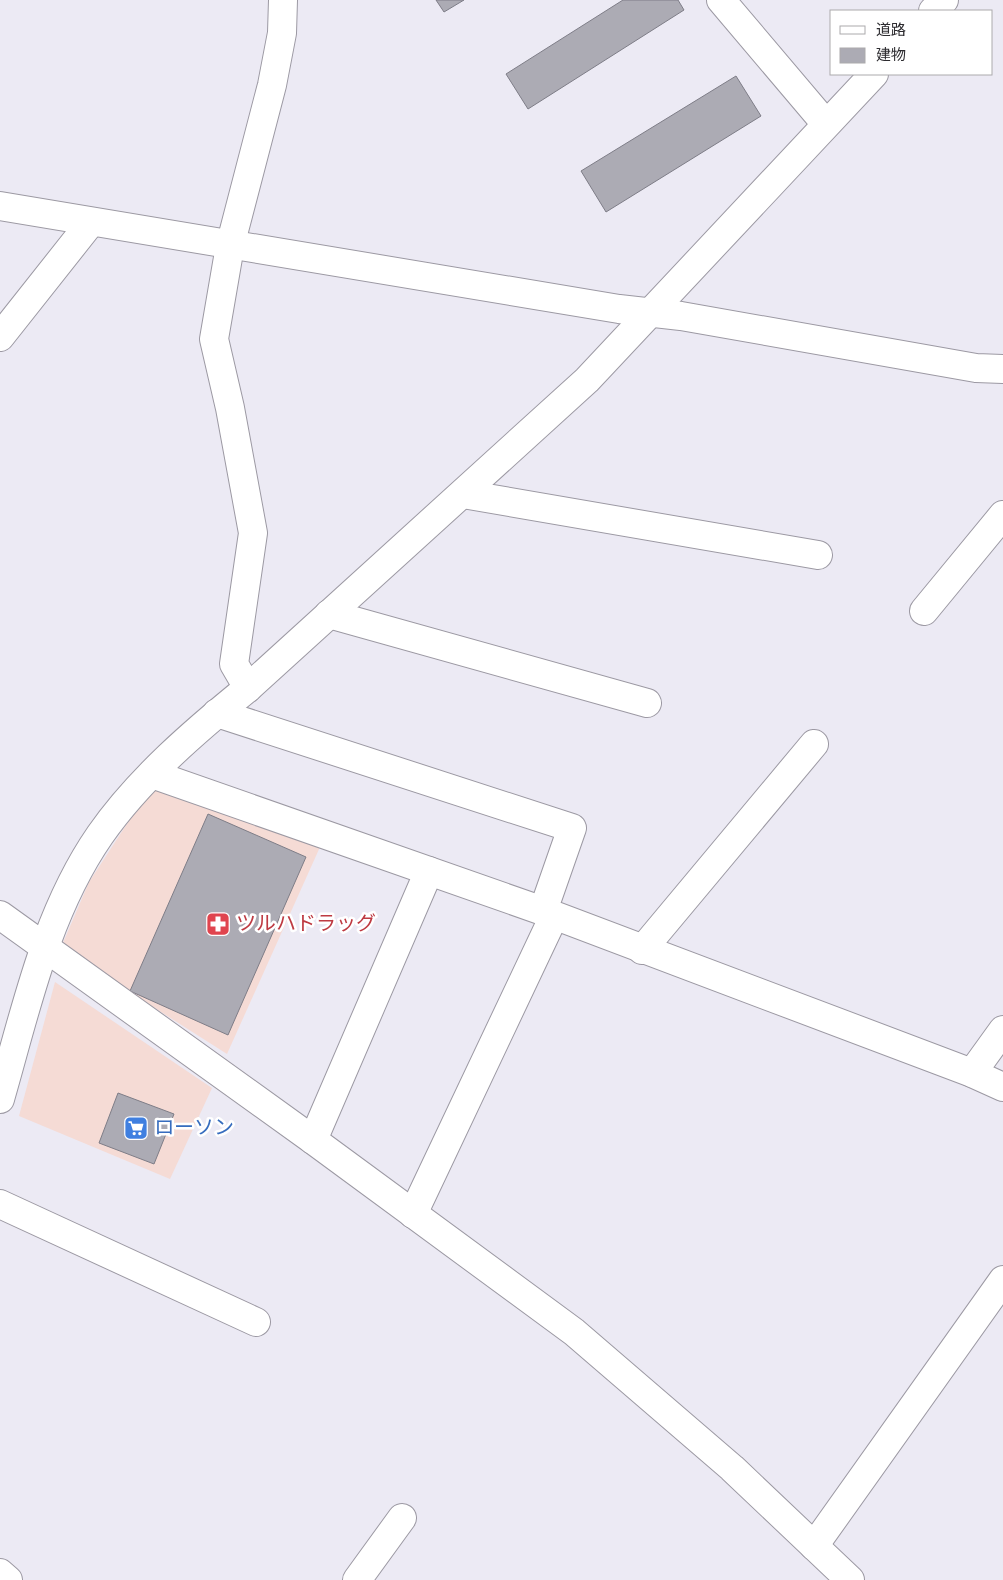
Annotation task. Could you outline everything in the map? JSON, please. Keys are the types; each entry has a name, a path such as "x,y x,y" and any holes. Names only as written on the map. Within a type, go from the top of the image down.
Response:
{"street":[{"path":"248,688 234,664 253,533 230,408 214,339 230,246 272,85 282,33 283,0"},
{"path":"722,0 826,124"},
{"path":"934,10 944,0"},
{"path":"0,1099 44,945 67,894 100,835 152,774 217,713 248,688 588,380 873,75"},
{"path":"0,206 230,246 691,318 976,368 1003,369"},
{"path":"0,337 91,222"},
{"path":"463,494 818,555"},
{"path":"924,611 1003,515"},
{"path":"329,614 647,703"},
{"path":"217,713 572,828 549,914 413,1214"},
{"path":"642,950 814,744"},
{"path":"152,774 549,914 972,1073 1003,1087"},
{"path":"313,1140 429,871"},
{"path":"0,915 313,1140 574,1332 732,1468 850,1580"},
{"path":"972,1073 1003,1030"},
{"path":"0,1204 256,1322"},
{"path":"814,1546 1003,1280"},
{"path":"357,1580 402,1518"},
{"path":"0,1573 8,1580"}],"shaded area":[{"path":"156,787 320,847 227,1054 95,970 62,945 89,882 132,816"},
{"path":"55,982 212,1088 170,1179 19,1116"}],"building":[{"path":"436,0 464,0 444,12"},
{"path":"623,0 678,0 684,10 528,109 506,74"},
{"path":"736,76 761,116 606,212 581,171"},
{"name":"ツルハドラッグ","path":"208,814 306,857 228,1035 130,991"},
{"name":"ローソン","path":"118,1093 174,1114 154,1164 99,1143"}],"place":[{"name":"ツルハドラッグ","path":"218,924"},
{"name":"ローソン","path":"136,1128"}]}
